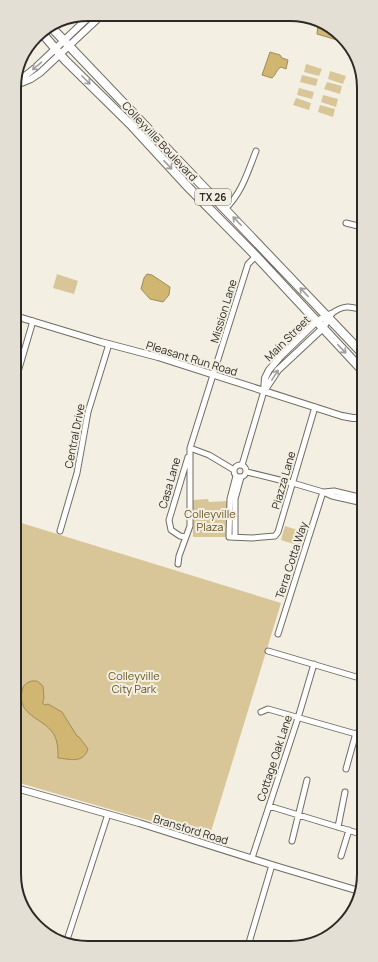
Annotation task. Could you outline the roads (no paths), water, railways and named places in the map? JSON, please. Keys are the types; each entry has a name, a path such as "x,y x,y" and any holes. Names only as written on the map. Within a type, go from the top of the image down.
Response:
{"main road":[{"name":"Colleyville Boulevard","path":"54,30 329,316 357,347"},
{"name":"Colleyville Boulevard","path":"45,37 58,52 132,126 189,188 256,256 357,365"},
{"path":"215,215 225,209"},
{"path":"256,256 264,250"}],"street":[{"path":"21,81 40,73 86,21"},
{"path":"67,43 94,21"},
{"path":"22,78 27,78"},
{"path":"225,209 240,190 256,150"},
{"path":"346,223 357,226"},
{"name":"Mission Lane","path":"190,448 248,264 256,256"},
{"path":"329,316 343,307 350,306 357,308"},
{"name":"Main Street","path":"242,465 264,391 265,378 269,370 281,356 317,321 329,316"},
{"name":"Main Street","path":"264,391 278,370 323,328 329,316"},
{"name":"Pleasant Run Road","path":"21,318 158,357 344,416 357,417"},
{"path":"21,362 33,321"},
{"name":"Central Drive","path":"60,531 77,473 88,412 109,344"},
{"name":"Piazza Lane","path":"239,477 235,499 232,537 252,538 275,536 278,532 315,407"},
{"path":"178,564 179,556 190,526 190,448 209,455 234,470 239,477 246,475 247,472"},
{"name":"Casa Lane","path":"186,537 180,536 171,530 169,520 190,448"},
{"path":"234,470 236,466 242,465 246,468 247,472"},
{"path":"247,472 292,483 357,502"},
{"path":"323,492 334,491 357,497"},
{"name":"Terra Cotta Way","path":"278,634 323,492"},
{"path":"268,651 357,677"},
{"name":"Cottage Oak Lane","path":"252,858 314,664"},
{"path":"261,712 268,709 356,733 346,769"},
{"path":"292,841 307,780"},
{"name":"Bransford Road","path":"21,789 108,814 272,865 355,889"},
{"path":"338,827 345,792"},
{"path":"269,806 357,833"},
{"path":"68,937 108,814"},
{"path":"341,856 348,830"},
{"path":"249,941 272,865"}],"park label":[{"name":"Colleyville Plaza","path":"210,519"},
{"name":"Colleyville City Park","path":"134,681"}]}
